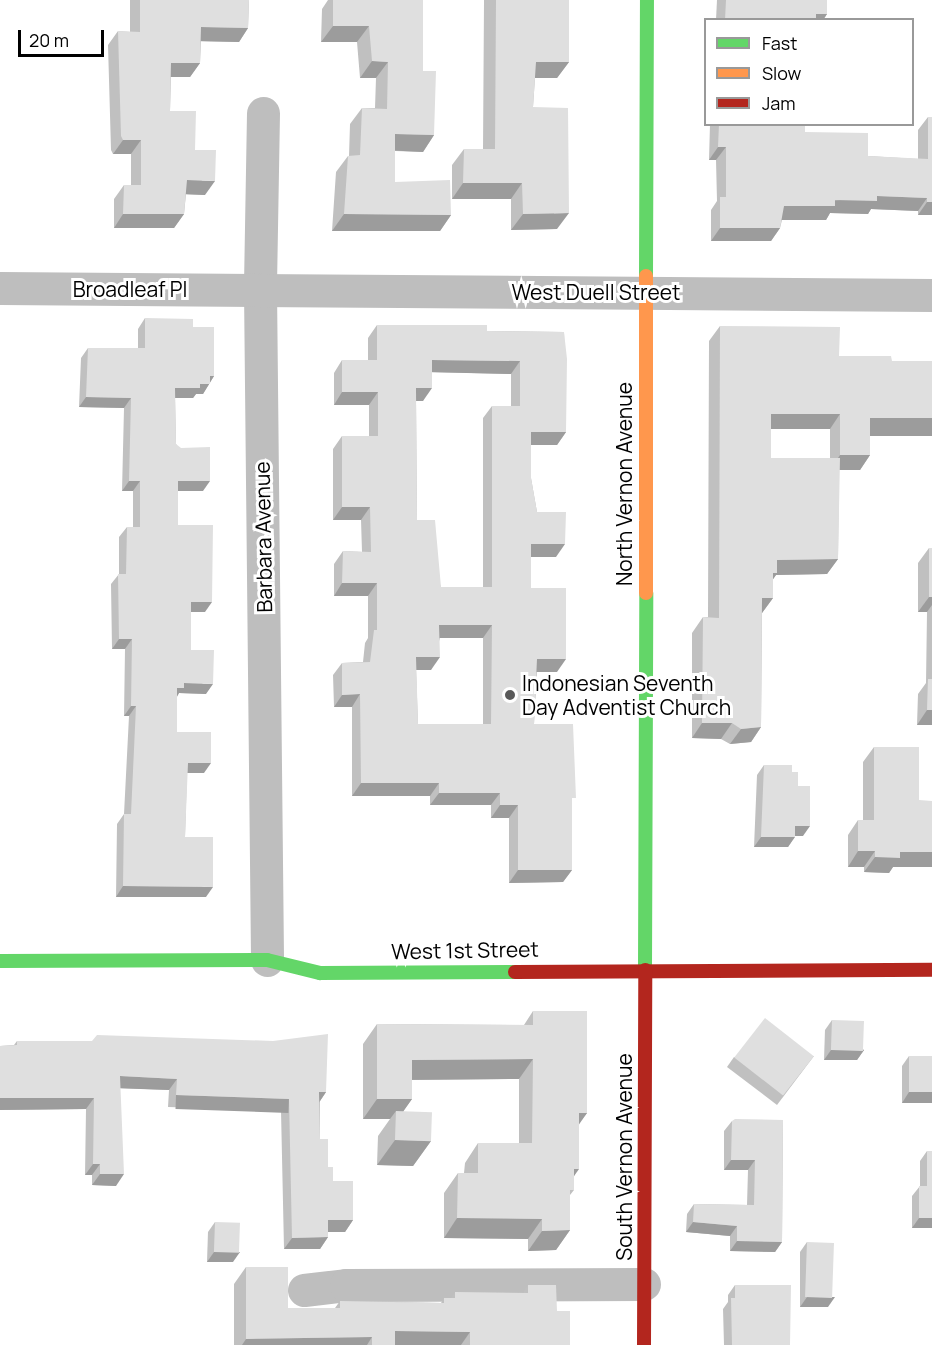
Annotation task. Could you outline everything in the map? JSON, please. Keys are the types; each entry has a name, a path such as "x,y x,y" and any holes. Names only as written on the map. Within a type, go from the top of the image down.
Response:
{"street":[{"name":"North Vernon Avenue","path":"646,969 647,0"},
{"name":"Barbara Avenue","path":"263,113 260,290 267,960"},
{"name":"Broadleaf Pl","path":"0,288 260,290"},
{"name":"West Duell Street","path":"260,290 932,295"},
{"name":"West 1st Street","path":"0,961 267,960 320,973 646,969 932,970"},
{"name":"South Vernon Avenue","path":"644,1345 646,969"},
{"path":"304,1290 346,1285 644,1284"}],"building":[{"path":"140,0 249,0 248,28 201,27 200,63 171,63 170,111 196,111 195,150 216,150 215,181 187,180 184,214 123,214 124,185 141,185 141,140 123,140 121,136 118,31 140,32"},
{"path":"333,0 423,0 423,71 436,71 434,135 395,134 395,182 450,180 451,215 344,214 348,156 360,155 362,108 387,109 388,62 372,61 369,26 333,26"},
{"path":"496,0 569,0 569,62 536,62 533,107 568,108 569,213 523,214 522,183 463,183 464,149 495,149"},
{"path":"726,0 827,0 827,14 816,14 816,18 725,18"},
{"path":"928,117 932,117 932,202 927,202 927,198 877,196 877,201 835,200 835,206 784,206 780,228 720,228 720,197 726,197 726,147 718,147 719,126 805,126 805,132 868,133 868,156 928,159"},
{"path":"145,318 193,319 193,327 214,327 214,376 210,376 210,384 200,384 200,388 175,388 176,444 181,448 210,447 210,481 178,481 178,525 213,525 212,602 191,602 191,650 214,650 213,684 184,683 184,688 177,688 177,732 211,732 211,763 188,763 185,837 213,837 213,887 123,886 124,814 131,814 136,706 131,706 132,639 119,639 118,574 126,574 127,527 140,527 140,481 129,481 131,398 86,397 88,348 145,348"},
{"path":"377,325 487,325 487,331 564,332 567,359 566,432 531,432 531,478 537,512 566,512 565,544 531,544 531,588 566,588 566,659 537,659 534,724 573,724 576,798 572,798 572,870 518,870 518,805 500,805 500,793 439,793 439,783 361,783 360,694 342,695 342,663 370,662 374,630 377,630 377,583 342,583 343,551 371,552 370,507 342,507 342,436 378,436 378,392 342,392 342,360 377,360","holes":["432,360 520,361 520,406 492,406 492,587 441,587 435,520 417,520 416,388 432,388","439,625 492,625 491,724 418,724 416,657 440,657"]},
{"path":"720,326 840,327 839,356 891,356 892,361 932,361 932,418 870,418 870,455 840,455 840,414 771,414 771,458 840,458 838,559 777,560 777,573 773,573 773,598 762,598 761,727 741,729 732,723 702,723 703,617 719,618"},
{"path":"929,548 932,548 932,597 929,597"},
{"path":"928,679 932,679 932,710 927,710"},
{"path":"874,747 919,747 919,800 932,801 932,852 900,852 900,858 875,857 875,851 858,851 858,820 874,820"},
{"path":"764,765 792,765 792,772 798,772 798,786 810,786 810,826 795,826 795,837 761,837"},
{"path":"533,1011 587,1011 587,1113 579,1113 579,1169 574,1169 574,1190 570,1190 570,1230 542,1231 542,1219 457,1218 458,1173 478,1173 478,1143 532,1143 533,1059 412,1060 412,1099 377,1099 377,1024 533,1025"},
{"path":"765,1018 814,1056 783,1096 734,1057"},
{"path":"832,1020 864,1021 863,1051 831,1050"},
{"path":"328,1034 326,1092 319,1092 320,1139 328,1139 328,1167 333,1167 333,1181 353,1181 353,1220 328,1220 328,1237 292,1238 289,1099 176,1095 177,1079 120,1076 124,1174 100,1174 100,1164 93,1164 94,1098 0,1098 0,1046 17,1045 17,1041 92,1041 97,1035 273,1041"},
{"path":"909,1056 932,1056 932,1092 909,1092"},
{"path":"396,1111 432,1112 431,1141 395,1140"},
{"path":"735,1119 783,1120 782,1242 737,1241 737,1226 693,1222 694,1204 754,1205 755,1160 731,1160 732,1121"},
{"path":"927,1151 932,1151 932,1218 919,1218 919,1186 927,1186"},
{"path":"215,1222 240,1223 239,1253 214,1252"},
{"path":"807,1242 834,1243 832,1298 805,1297"},
{"path":"246,1267 288,1267 288,1308 340,1308 340,1301 444,1303 444,1298 455,1298 455,1292 528,1293 528,1285 556,1285 557,1311 570,1311 570,1345 470,1345 470,1332 395,1331 395,1345 372,1345 372,1337 246,1339"},
{"path":"735,1285 791,1285 790,1345 732,1345 731,1298 735,1298"}],"traffic: fast":[{"path":"646,276 647,0"},
{"path":"645,970 646,593"},
{"path":"0,961 267,960 320,973 515,972"}],"traffic: slow":[{"path":"646,276 646,593"}],"traffic: jam":[{"path":"644,1345 645,970"},
{"path":"515,972 932,970"}],"place":[{"name":"Indonesian Seventh Day Adventist Church","path":"510,695"}]}
